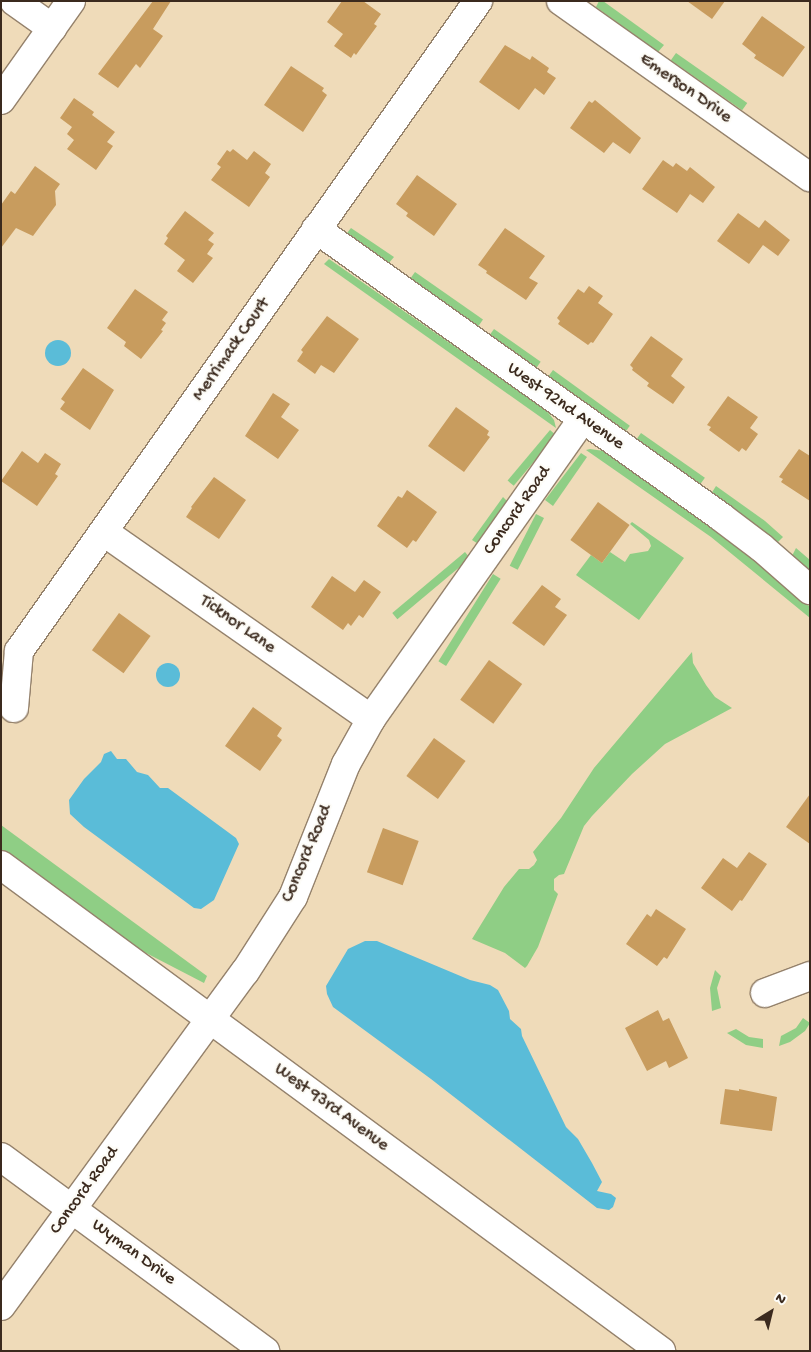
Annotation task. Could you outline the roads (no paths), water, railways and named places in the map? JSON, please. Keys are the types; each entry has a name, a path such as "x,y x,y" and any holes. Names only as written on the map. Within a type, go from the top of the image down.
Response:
{"street":[{"path":"14,1 52,28"},
{"name":"Merrimack Court","path":"14,708 19,650 478,1"},
{"name":"Emerson Drive","path":"561,1 810,177"},
{"path":"1,100 70,2"},
{"name":"West 92nd Avenue","path":"316,229 721,517 762,548 810,590"},
{"name":"Concord Road","path":"1,1306 245,972 292,897 346,764 371,719 583,419"},
{"name":"Ticknor Lane","path":"104,532 371,719"},
{"name":"West 93rd Avenue","path":"1,865 661,1351"},
{"path":"765,994 810,976"},
{"name":"Wyman Drive","path":"1,1157 265,1351"}],"water":[{"path":"58,340 67,344 71,353 67,362 58,366 49,362 45,353 49,344"},
{"path":"168,663 177,666 180,675 177,684 168,687 159,684 156,675 159,666"},
{"path":"111,751 117,759 126,759 137,772 148,775 160,788 168,788 236,838 239,844 214,900 201,909 194,908 84,827 70,814 69,800 84,779 101,762 104,754"},
{"path":"365,941 377,941 470,980 490,985 498,990 509,1011 510,1019 521,1029 522,1036 566,1127 578,1139 602,1182 597,1191 611,1194 616,1198 613,1207 609,1210 597,1208 431,1079 333,1007 327,994 326,986 348,949"}]}
